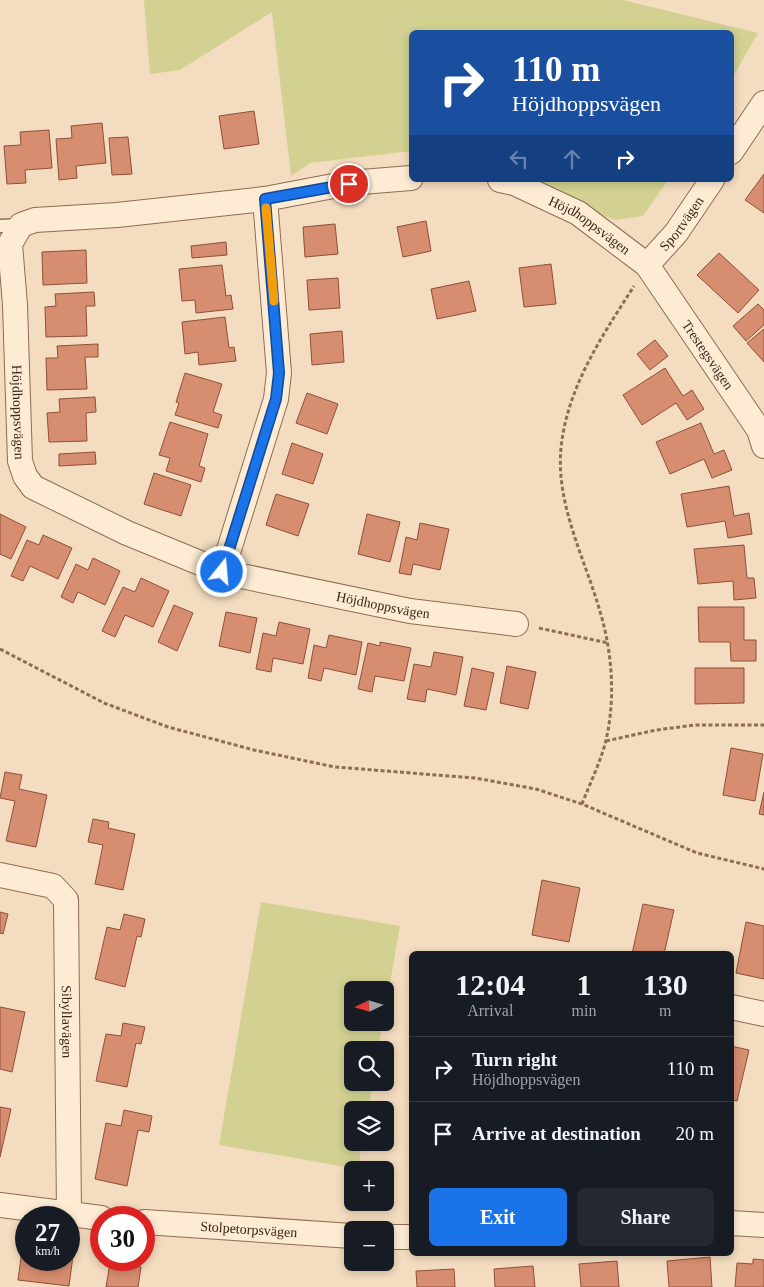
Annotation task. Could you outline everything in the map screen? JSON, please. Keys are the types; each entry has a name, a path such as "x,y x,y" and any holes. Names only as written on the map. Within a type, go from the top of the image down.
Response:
{"street":[{"path":"734,148 763,108"},
{"name":"Höjdhoppsvägen","path":"409,178 349,184 265,199 117,215 35,220 10,226 15,305 20,461 25,476 33,487 127,533 222,572 410,611 516,624"},
{"name":"Höjdhoppsvägen","path":"509,182 578,213 647,266"},
{"name":"Sportvägen","path":"647,266 676,233 711,182"},
{"path":"222,572 276,399 279,373 265,199"},
{"name":"Trestegsvägen","path":"647,266 759,430 764,446"},
{"name":"Sibyllavägen","path":"0,875 53,886 66,900 69,1206"},
{"path":"734,1008 764,1014"},
{"path":"0,1205 15,1207"},
{"name":"Stolpetorpsvägen","path":"155,1223 344,1235"},
{"path":"734,1223 764,1225"},
{"path":"394,1237 409,1237"}],"path":[{"path":"582,804 606,741 612,691 608,643 600,609 576,543 564,494 560,467 562,440 567,414 580,379 615,315 647,266"},
{"path":"516,624 608,643"},
{"path":"0,649 104,703 168,727 244,748 335,767 450,775 510,783 582,804 698,852 764,869"},
{"path":"606,741 695,725 764,725"}],"shaded area":[{"path":"144,0 623,0 758,33 734,75 734,30 409,30 409,151 310,163 291,176 272,12 180,70 150,74"},
{"path":"539,182 667,182 643,216 615,220 586,209"},
{"path":"261,902 400,926 390,981 344,981 344,1031 382,1031 380,1041 344,1041 344,1091 372,1091 370,1101 344,1101 344,1151 361,1151 359,1161 344,1161 344,1167 219,1145"}],"building":[{"path":"254,111 259,144 224,149 219,116"},
{"path":"102,123 106,163 76,166 77,178 59,180 56,139 72,138 71,126"},
{"path":"49,130 52,168 25,170 26,183 7,184 4,146 21,145 20,132"},
{"path":"128,137 132,174 112,175 109,138"},
{"path":"764,174 764,213 745,200"},
{"path":"426,221 431,251 403,257 397,227"},
{"path":"335,224 338,254 305,257 303,227"},
{"path":"226,242 227,255 192,258 191,246"},
{"path":"86,250 87,283 43,285 42,252"},
{"path":"719,253 759,290 738,313 697,275"},
{"path":"551,264 556,304 524,307 519,268"},
{"path":"222,265 226,296 231,295 233,309 196,313 195,300 182,301 179,269"},
{"path":"338,278 340,308 309,310 307,280"},
{"path":"469,281 476,311 437,319 431,289"},
{"path":"94,292 95,306 86,306 87,336 46,337 45,307 56,306 55,294"},
{"path":"758,304 764,310 764,325 746,341 733,326"},
{"path":"225,317 229,348 234,347 236,361 199,365 198,352 185,354 182,322"},
{"path":"764,329 764,362 747,343"},
{"path":"342,331 344,362 312,365 310,334"},
{"path":"655,340 668,356 650,370 637,354"},
{"path":"98,344 98,357 85,357 87,389 47,390 46,358 58,358 57,346"},
{"path":"665,368 683,396 692,390 704,409 687,420 676,403 642,425 623,395"},
{"path":"185,373 222,384 213,412 222,415 218,428 175,415 179,403 176,402"},
{"path":"307,393 338,404 327,434 296,423"},
{"path":"95,397 96,412 86,413 87,441 49,442 47,413 60,412 59,399"},
{"path":"170,422 208,434 199,466 205,468 201,482 166,471 170,458 159,455"},
{"path":"701,423 714,454 724,450 732,470 712,478 704,459 670,474 656,442"},
{"path":"292,443 323,454 313,484 282,474"},
{"path":"95,452 96,464 59,466 59,454"},
{"path":"154,473 191,485 181,516 144,504"},
{"path":"729,486 734,516 749,513 752,534 728,538 725,521 687,527 681,494"},
{"path":"276,494 309,504 298,536 266,525"},
{"path":"0,514 26,527 11,559 0,554"},
{"path":"367,514 400,522 390,562 358,554"},
{"path":"420,523 449,529 440,570 413,564 411,575 399,573 406,537 417,540"},
{"path":"43,535 72,548 58,579 30,566 23,581 11,576 27,540 39,545"},
{"path":"744,545 747,578 754,578 756,598 734,600 733,581 698,584 694,549"},
{"path":"93,558 120,571 105,605 78,592 73,603 61,597 76,564 88,570"},
{"path":"141,578 169,591 153,627 125,615 115,637 102,631 123,587 135,592"},
{"path":"174,605 193,613 177,651 158,642"},
{"path":"698,607 744,607 744,640 756,640 756,661 731,661 730,642 699,642"},
{"path":"226,612 257,618 250,653 219,646"},
{"path":"279,622 310,629 303,664 273,658 271,672 256,669 263,633 276,636"},
{"path":"329,635 362,642 356,675 324,668 321,681 308,678 314,645 326,648"},
{"path":"380,642 411,648 404,681 375,676 372,692 358,689 368,643 380,646"},
{"path":"434,652 463,657 456,695 427,689 425,702 407,699 414,664 431,667"},
{"path":"507,666 536,672 528,709 500,703"},
{"path":"472,668 494,673 486,710 464,706"},
{"path":"695,668 744,668 744,703 695,704"},
{"path":"731,748 763,754 755,801 723,795"},
{"path":"5,772 22,775 19,789 47,795 36,847 6,841 15,801 0,798"},
{"path":"764,792 764,815 759,814"},
{"path":"93,819 109,822 108,828 135,834 123,890 95,884 103,845 88,842"},
{"path":"542,880 580,888 569,942 532,935"},
{"path":"643,904 674,910 665,951 633,951"},
{"path":"0,912 8,914 3,934 0,933"},
{"path":"124,914 145,919 141,937 137,936 125,987 95,979 107,927 120,930"},
{"path":"746,922 764,926 764,979 736,973"},
{"path":"0,1007 25,1012 12,1072 0,1069"},
{"path":"123,1023 145,1027 141,1044 136,1043 127,1087 96,1081 106,1034 121,1036"},
{"path":"734,1047 749,1050 737,1101 734,1100"},
{"path":"0,1107 11,1109 0,1157"},
{"path":"124,1110 152,1116 149,1132 138,1130 127,1186 95,1179 106,1123 121,1126"},
{"path":"710,1257 712,1287 669,1287 667,1261"},
{"path":"753,1259 764,1260 764,1287 735,1287 737,1263 753,1264"},
{"path":"617,1261 619,1287 581,1287 579,1264"},
{"path":"533,1266 535,1287 495,1287 494,1269"},
{"path":"454,1269 455,1287 417,1287 416,1271"},
{"path":"19,1271 71,1271 69,1286 18,1280"},
{"path":"109,1271 140,1271 138,1287 106,1287"}],"slow traffic":[{"path":"266,208 274,301"}],"route":[{"path":"222,572 276,399 279,373 275,303 265,199 349,184"}]}
